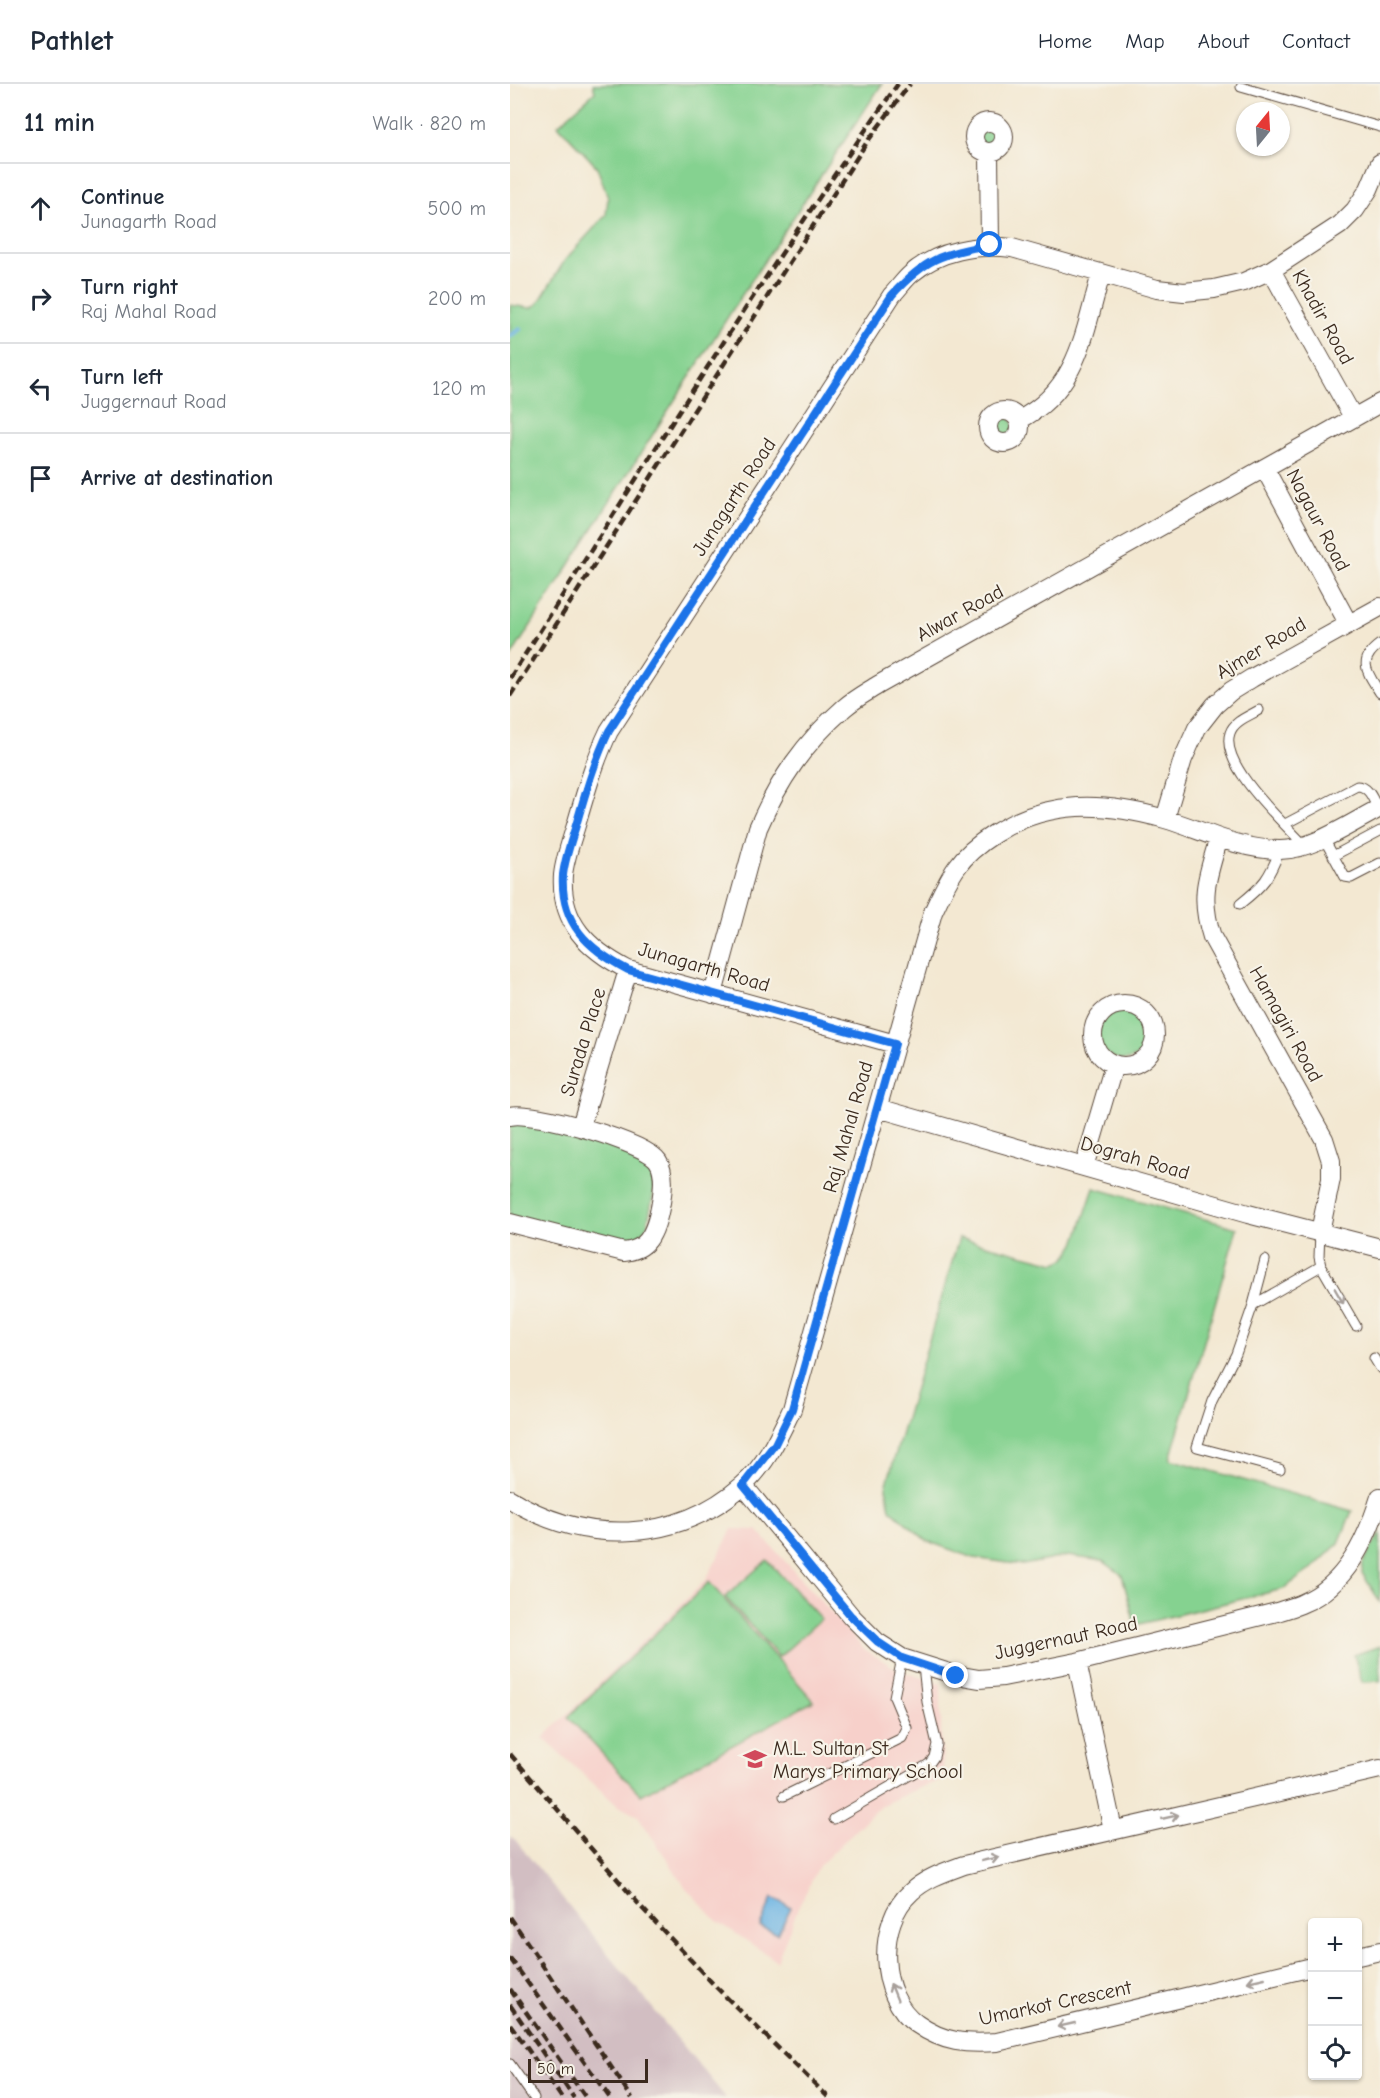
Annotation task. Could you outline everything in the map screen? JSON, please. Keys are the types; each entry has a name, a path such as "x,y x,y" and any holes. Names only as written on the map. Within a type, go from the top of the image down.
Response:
{"street":[{"path":"990,153 990,245"},
{"name":"Junagarth Road","path":"895,1044 628,970 610,961 593,948 575,929 564,901 563,874 597,756 609,731 892,295 912,274 935,259 959,250 990,245 1012,248 1157,289 1184,292 1214,289 1271,270 1340,225 1355,210 1369,189 1380,163"},
{"name":"Khadir Road","path":"1271,270 1353,417"},
{"path":"1019,420 1034,412 1071,372 1101,274"},
{"name":"Alwar Road","path":"713,994 758,828 777,788 791,767 845,707 878,685 1380,403"},
{"name":"Nagaur Road","path":"1265,469 1348,623"},
{"name":"Ajmer Road","path":"1165,819 1183,759 1197,728 1215,705 1231,691 1252,678 1348,623 1379,611"},
{"name":"Raj Mahal Road","path":"510,1499 532,1513 572,1527 604,1533 637,1531 673,1525 714,1506 743,1485 775,1444 792,1409 933,912 957,866 971,851 1006,826 1050,809 1071,806 1127,811 1165,819 1219,838 1280,850 1305,846 1379,811"},
{"name":"Hamagiri Road","path":"1219,838 1208,871 1204,897 1206,918 1212,937 1324,1139 1331,1161 1331,1179 1320,1232"},
{"name":"Surada Place","path":"581,1126 628,970"},
{"path":"1084,1167 1114,1065"},
{"name":"Dograh Road","path":"878,1108 1237,1211 1380,1248"},
{"name":"Surada Place","path":"510,1116 543,1118 581,1126 640,1149 657,1159 663,1174 664,1187 654,1227 647,1240 636,1250 624,1252 510,1223"},
{"name":"Juggernaut Road","path":"743,1485 851,1616 878,1642 902,1658 923,1666 956,1676 979,1679 1003,1677 1077,1662 1305,1603 1328,1588 1342,1574 1358,1551 1380,1499"},
{"path":"1077,1662 1113,1830"},
{"name":"Umarkot Crescent","path":"1308,1968 997,2042 966,2044 939,2037 915,2023 898,2002 888,1977 885,1947 892,1920 909,1893 931,1878 964,1865 1380,1769"},
{"path":"1362,1955 1380,1951"}],"lane":[{"path":"1241,87 1380,127"},
{"path":"1380,644 1367,656 1365,664 1367,672 1380,693"},
{"path":"1259,710 1235,725 1230,732 1228,742 1230,754 1238,770 1252,788 1305,846"},
{"path":"1285,824 1357,786 1367,789 1379,811"},
{"path":"1333,856 1380,831"},
{"path":"1323,837 1345,877 1351,878 1380,862"},
{"path":"1240,904 1264,883 1280,850"},
{"path":"1320,1232 1321,1266 1356,1326"},
{"path":"1265,1260 1236,1354 1212,1401 1197,1447 1280,1469"},
{"path":"1253,1305 1321,1266"},
{"path":"1374,1358 1380,1368"},
{"path":"784,1796 902,1738 907,1728 894,1697 902,1658"},
{"path":"834,1819 929,1764 934,1757 937,1744 927,1702 923,1666"},
{"path":"510,2064 534,2098"}],"shaded area":[{"name":"M.L. Sultan St Marys Primary School","path":"732,1529 757,1530 864,1649 898,1670 941,1684 944,1780 921,1787 880,1806 819,1866 798,1908 777,1961 717,1921 686,1888 638,1816 618,1806 543,1738 706,1580"},
{"path":"510,1836 516,1841 726,2098 510,2098"}],"green space":[{"path":"593,84 882,84 740,298 510,658 510,305 531,308 538,304 565,260 606,215 608,198 597,167 558,125 595,92"},
{"path":"988,128 995,131 998,138 995,145 988,148 981,145 978,138 981,131"},
{"path":"1003,416 1011,419 1014,427 1011,435 1003,438 995,435 992,427 995,419"},
{"path":"1119,1008 1129,1008 1143,1015 1150,1034 1143,1053 1129,1060 1119,1060 1109,1056 1102,1049 1098,1039 1098,1029 1102,1019 1109,1012"},
{"path":"510,1123 534,1124 627,1148 653,1167 657,1177 647,1226 640,1235 630,1243 613,1244 510,1217"},
{"path":"1094,1188 1237,1228 1170,1459 1352,1511 1339,1543 1314,1567 1283,1589 1135,1625 1122,1575 1103,1561 1068,1556 1023,1565 974,1558 927,1541 890,1509 886,1487 959,1238 1055,1263 1065,1259 1075,1244"},
{"path":"1380,1533 1380,1602 1362,1573 1363,1563"},
{"path":"767,1560 821,1619 779,1657 725,1597"},
{"path":"709,1582 814,1701 641,1795 568,1717"},
{"path":"1380,1646 1380,1681 1362,1682 1354,1655"}],"water":[{"path":"772,1898 791,1907 778,1934 760,1926"}],"waterway":[{"path":"510,336 520,329"}],"railway":[{"path":"510,678 652,453 797,230 898,84"},
{"path":"510,696 867,142 910,84"},
{"path":"510,1754 643,1909 716,1987 829,2098"},
{"path":"510,1917 632,2098"},
{"path":"510,1958 610,2098"},
{"path":"510,1989 586,2098"},
{"path":"510,2005 574,2098"},
{"path":"510,2024 562,2098"}],"place":[{"name":"M.L. Sultan St Marys Primary School","path":"755,1759"}],"route":[{"path":"956,1676 902,1658 878,1642 851,1616 743,1485 775,1444 792,1409 895,1044 628,970 610,961 593,948 575,929 564,901 563,874 597,756 609,731 892,295 912,274 935,259 959,250 990,245"}]}
